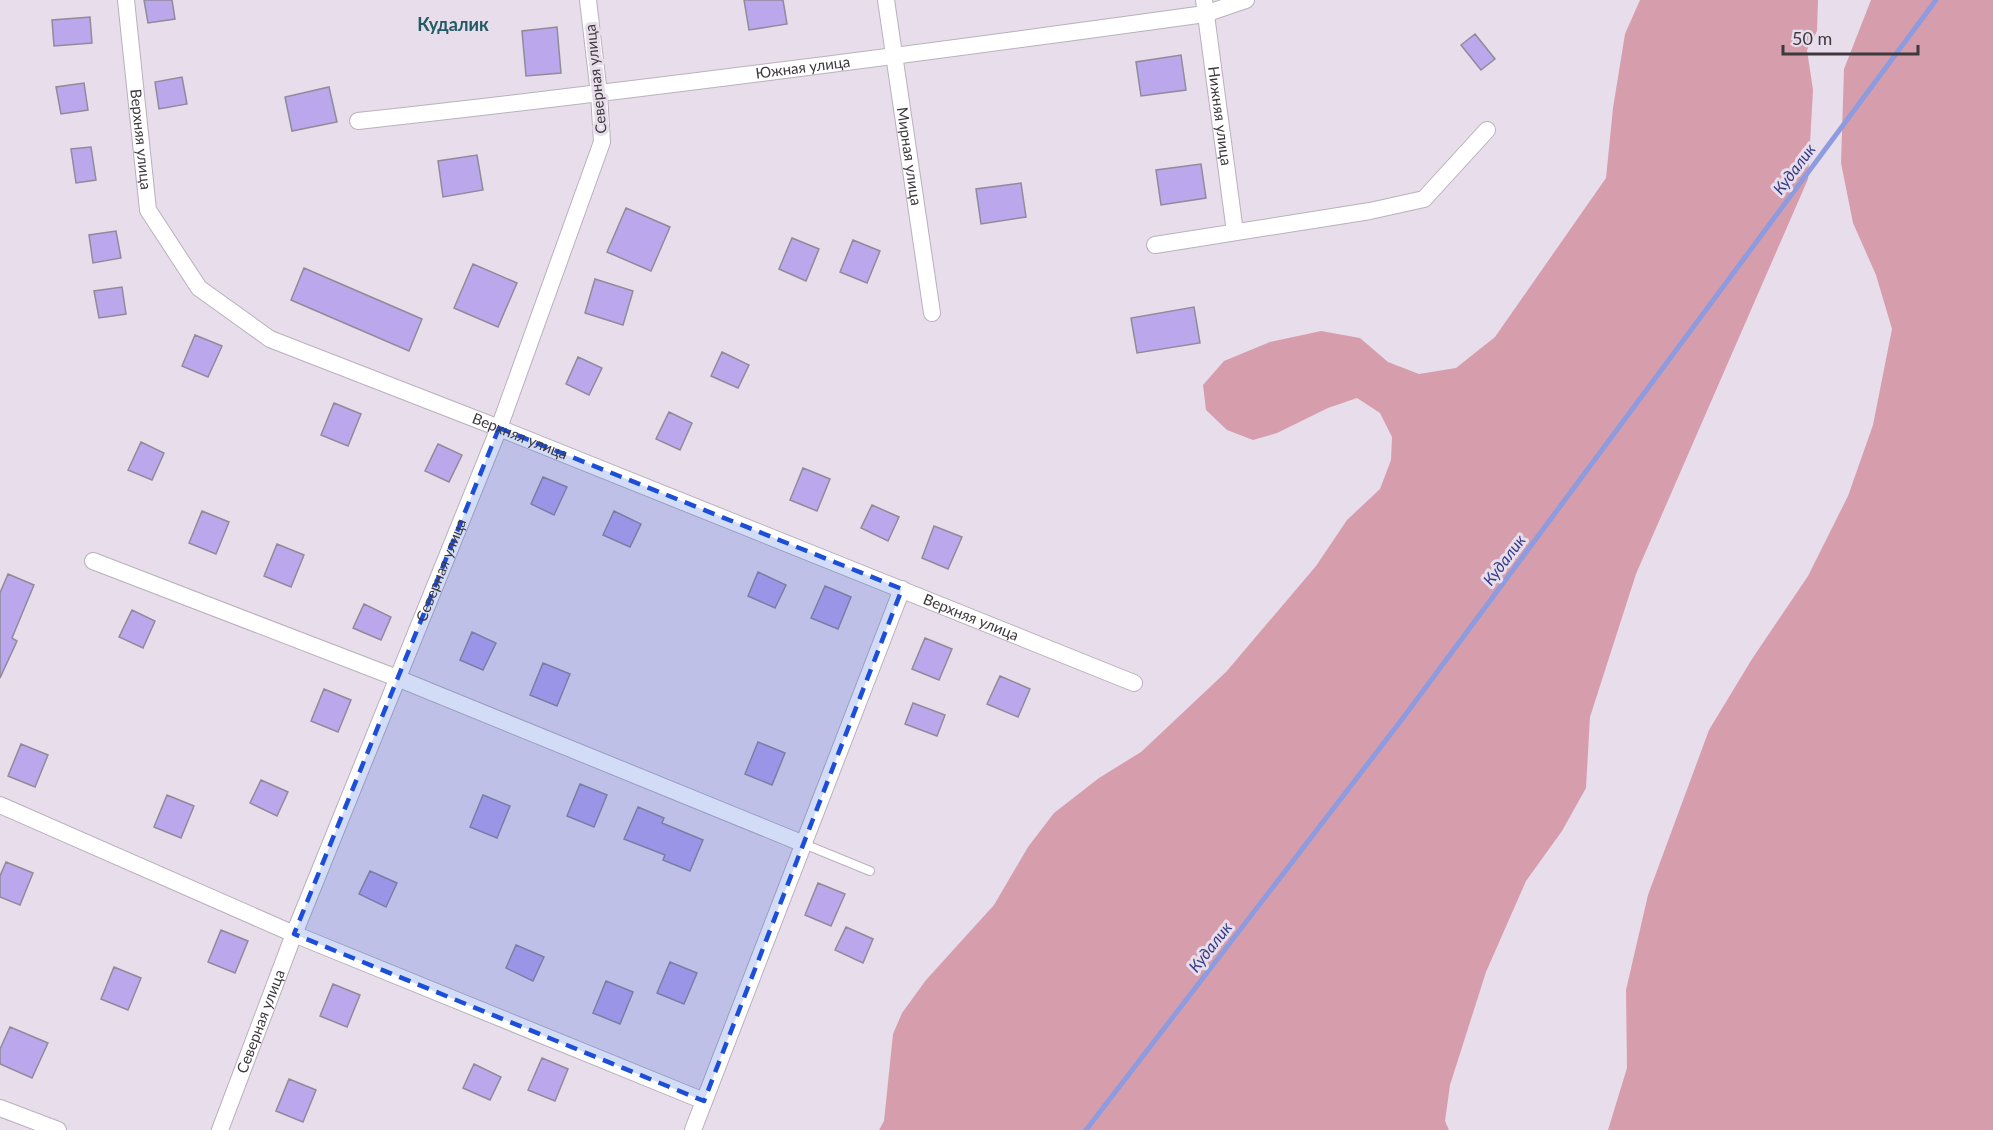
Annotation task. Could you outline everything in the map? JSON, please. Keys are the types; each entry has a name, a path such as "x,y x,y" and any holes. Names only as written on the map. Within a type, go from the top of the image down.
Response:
{"street":[{"name":"Верхняя улица","path":"126,0 148,210 199,288 270,339 499,428 1134,683"},
{"name":"Северная улица","path":"220,1130 294,934 499,428 602,142 588,0"},
{"name":"Мирная улица","path":"885,0 932,313"},
{"name":"Южная улица","path":"358,121 599,94 893,57 1246,0"},
{"name":"Нижняя улица","path":"1204,7 1235,232"},
{"path":"1155,245 1370,211 1424,199 1488,130"},
{"path":"93,561 397,678 804,844"},
{"path":"693,1130 902,590"},
{"path":"0,804 294,934 704,1101"},
{"path":"0,1108 58,1130"}],"lane":[{"path":"804,844 870,871"}],"highlighted area":[{"path":"499,428 902,589 704,1101 294,934"}],"shaded area":[{"path":"1640,0 1818,0 1817,31 1807,50 1813,90 1808,179 1636,574 1590,717 1586,788 1562,831 1526,881 1486,972 1450,1085 1445,1121 1449,1130 879,1130 884,1121 893,1034 902,1013 926,980 994,905 1028,847 1054,813 1099,778 1141,752 1226,672 1316,566 1347,520 1380,489 1391,460 1392,437 1380,413 1357,398 1328,408 1277,433 1253,440 1227,430 1206,410 1203,385 1224,361 1270,342 1321,331 1360,338 1388,362 1419,374 1456,368 1495,337 1606,178 1613,108 1625,34"},
{"path":"1871,0 1993,0 1993,1130 1608,1130 1627,1068 1626,990 1648,895 1709,730 1752,659 1808,576 1848,496 1873,425 1892,329 1876,275 1853,223 1841,163 1844,69"}],"building":[{"path":"144,0 172,0 175,19 148,23"},
{"path":"744,0 783,0 787,24 749,30"},
{"path":"90,17 92,43 54,46 52,20"},
{"path":"557,27 561,73 526,76 522,31"},
{"path":"1475,34 1495,59 1481,70 1461,45"},
{"path":"1181,55 1186,90 1141,96 1136,62"},
{"path":"182,77 187,104 159,109 155,82"},
{"path":"84,83 88,110 61,114 56,87"},
{"path":"329,87 337,122 292,131 285,97"},
{"path":"91,147 96,180 76,183 71,149"},
{"path":"477,155 483,190 443,197 438,161"},
{"path":"1201,164 1206,198 1161,205 1156,170"},
{"path":"1021,183 1026,217 981,224 976,189"},
{"path":"626,208 670,227 651,271 607,252"},
{"path":"116,231 121,258 93,263 89,235"},
{"path":"792,238 819,249 806,281 779,269"},
{"path":"853,240 880,251 867,283 840,272"},
{"path":"473,264 517,283 498,327 454,308"},
{"path":"304,268 422,319 409,351 291,300"},
{"path":"595,279 633,291 623,325 585,313"},
{"path":"122,287 126,314 99,318 94,291"},
{"path":"1194,307 1200,343 1137,353 1131,318"},
{"path":"195,335 222,346 208,377 182,366"},
{"path":"722,352 749,365 738,388 711,376"},
{"path":"578,357 602,368 589,395 566,384"},
{"path":"334,403 361,414 348,446 321,435"},
{"path":"669,412 692,423 680,450 656,439"},
{"path":"141,442 164,453 152,480 128,470"},
{"path":"438,444 462,455 449,482 425,471"},
{"path":"803,468 830,479 817,511 790,500"},
{"path":"543,477 567,487 554,515 531,504"},
{"path":"872,505 899,517 888,541 861,528"},
{"path":"202,511 229,522 216,554 189,543"},
{"path":"614,511 641,524 630,547 603,535"},
{"path":"934,526 962,537 948,569 922,558"},
{"path":"277,544 304,555 291,587 264,576"},
{"path":"758,572 786,585 775,608 748,596"},
{"path":"8,574 34,585 12,638 17,641 0,678 0,593"},
{"path":"825,586 851,597 838,629 811,618"},
{"path":"364,604 391,617 381,640 353,628"},
{"path":"132,610 155,621 143,648 119,637"},
{"path":"472,632 496,643 483,670 460,660"},
{"path":"925,638 952,649 939,680 912,669"},
{"path":"543,663 570,674 557,706 530,695"},
{"path":"1000,676 1030,689 1018,717 987,704"},
{"path":"324,689 351,700 338,732 311,721"},
{"path":"913,703 945,715 937,736 905,724"},
{"path":"758,742 785,753 772,785 745,774"},
{"path":"21,744 48,755 35,787 8,776"},
{"path":"261,780 288,792 277,816 250,803"},
{"path":"580,784 607,795 594,827 567,816"},
{"path":"167,795 194,806 181,838 154,827"},
{"path":"483,795 510,806 497,838 470,827"},
{"path":"638,807 664,818 662,823 703,840 690,871 663,860 665,855 624,839"},
{"path":"6,862 33,873 20,905 0,897 0,876"},
{"path":"370,871 397,883 386,907 359,894"},
{"path":"818,883 845,894 831,926 805,915"},
{"path":"846,927 873,939 863,963 835,950"},
{"path":"221,930 248,941 235,973 208,962"},
{"path":"516,945 544,957 533,981 506,968"},
{"path":"670,962 697,973 684,1004 657,993"},
{"path":"114,967 141,978 128,1010 101,999"},
{"path":"606,981 633,992 620,1024 593,1013"},
{"path":"333,984 360,995 347,1027 320,1016"},
{"path":"10,1027 48,1043 32,1078 0,1064 0,1049"},
{"path":"542,1058 568,1069 555,1101 528,1090"},
{"path":"474,1064 501,1077 490,1100 463,1088"},
{"path":"289,1079 316,1090 303,1122 276,1111"}],"waterway":[{"name":"Кудалик","path":"1086,1130 1403,718 1936,0"}],"district":[{"name":"Кудалик","path":"453,25"}]}
